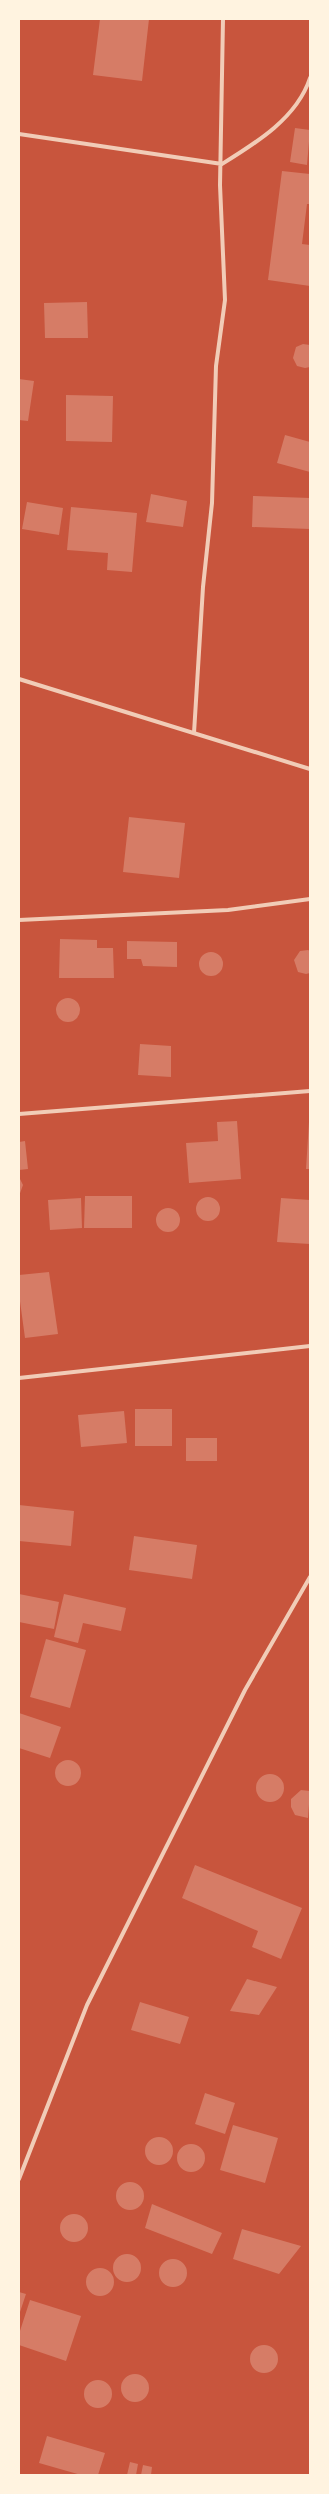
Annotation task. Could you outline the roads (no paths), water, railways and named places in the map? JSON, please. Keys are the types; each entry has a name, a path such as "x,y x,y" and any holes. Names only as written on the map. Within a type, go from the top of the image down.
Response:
{"street":[{"path":"194,733 204,587 212,503 216,366 225,300 220,185 222,164 223,19"},
{"path":"19,134 222,164 266,137 305,94 310,78"},
{"path":"19,679 310,769"},
{"path":"19,920 228,910 310,899"},
{"path":"19,1114 310,1091"},
{"path":"19,1378 310,1346"},
{"path":"19,2179 87,2005 244,1690 310,1577"}]}
